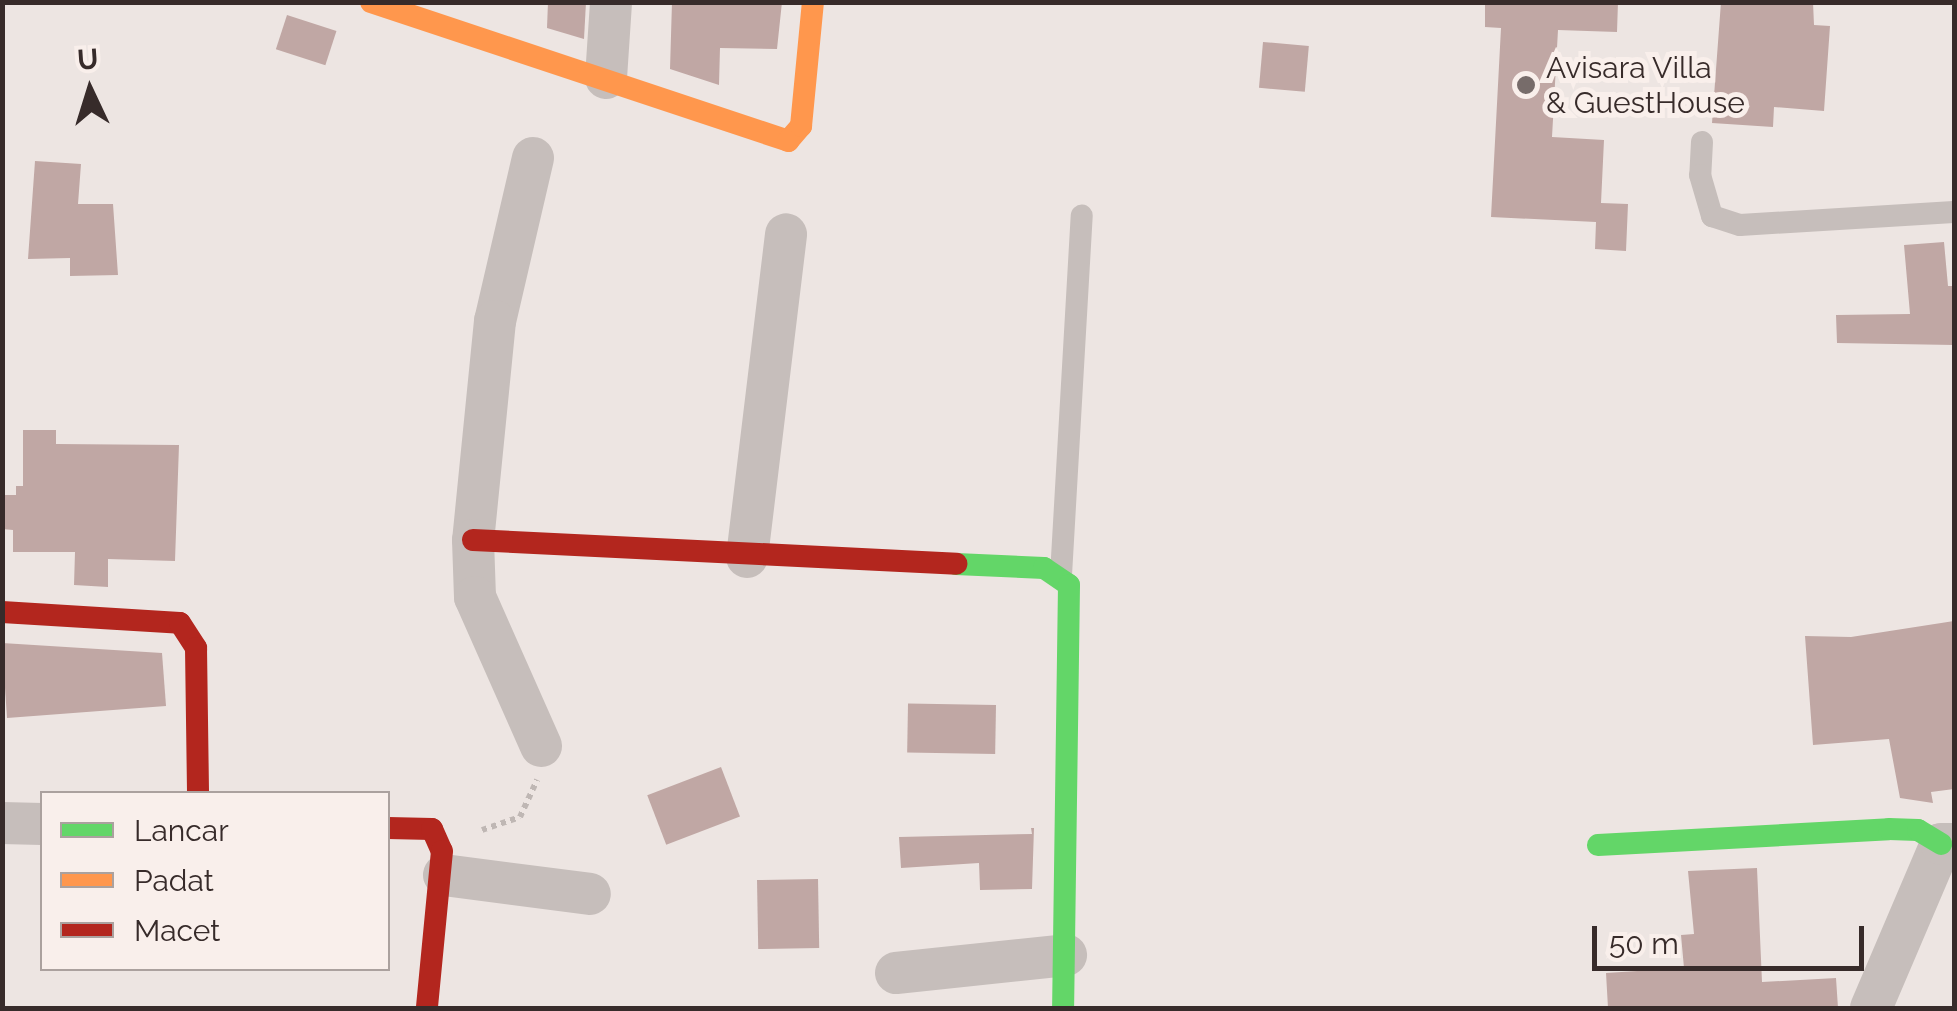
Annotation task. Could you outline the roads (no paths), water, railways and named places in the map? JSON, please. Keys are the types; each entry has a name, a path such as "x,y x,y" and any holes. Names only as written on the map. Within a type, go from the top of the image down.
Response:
{"street":[{"path":"606,78 610,2"},
{"path":"389,6 788,141 801,126 814,2"},
{"path":"534,158 495,321 474,540 475,596 541,746"},
{"path":"747,557 786,234"},
{"path":"474,540 747,557 1044,568 1061,576 1069,585 1063,1008"},
{"path":"2,612 180,622 196,648 198,791"},
{"path":"2,824 40,824"},
{"path":"390,828 432,829 444,874 427,1008"},
{"path":"1598,846 1889,829 1918,830 1948,844 1871,1008"},
{"path":"444,874 590,894"},
{"path":"896,973 1066,955"}],"lane":[{"path":"1702,142 1700,175 1712,216 1740,226 1954,212"},
{"path":"1061,576 1082,216"}],"place":[{"name":"Avisara Villa & GuestHouse","path":"1526,85"}]}
